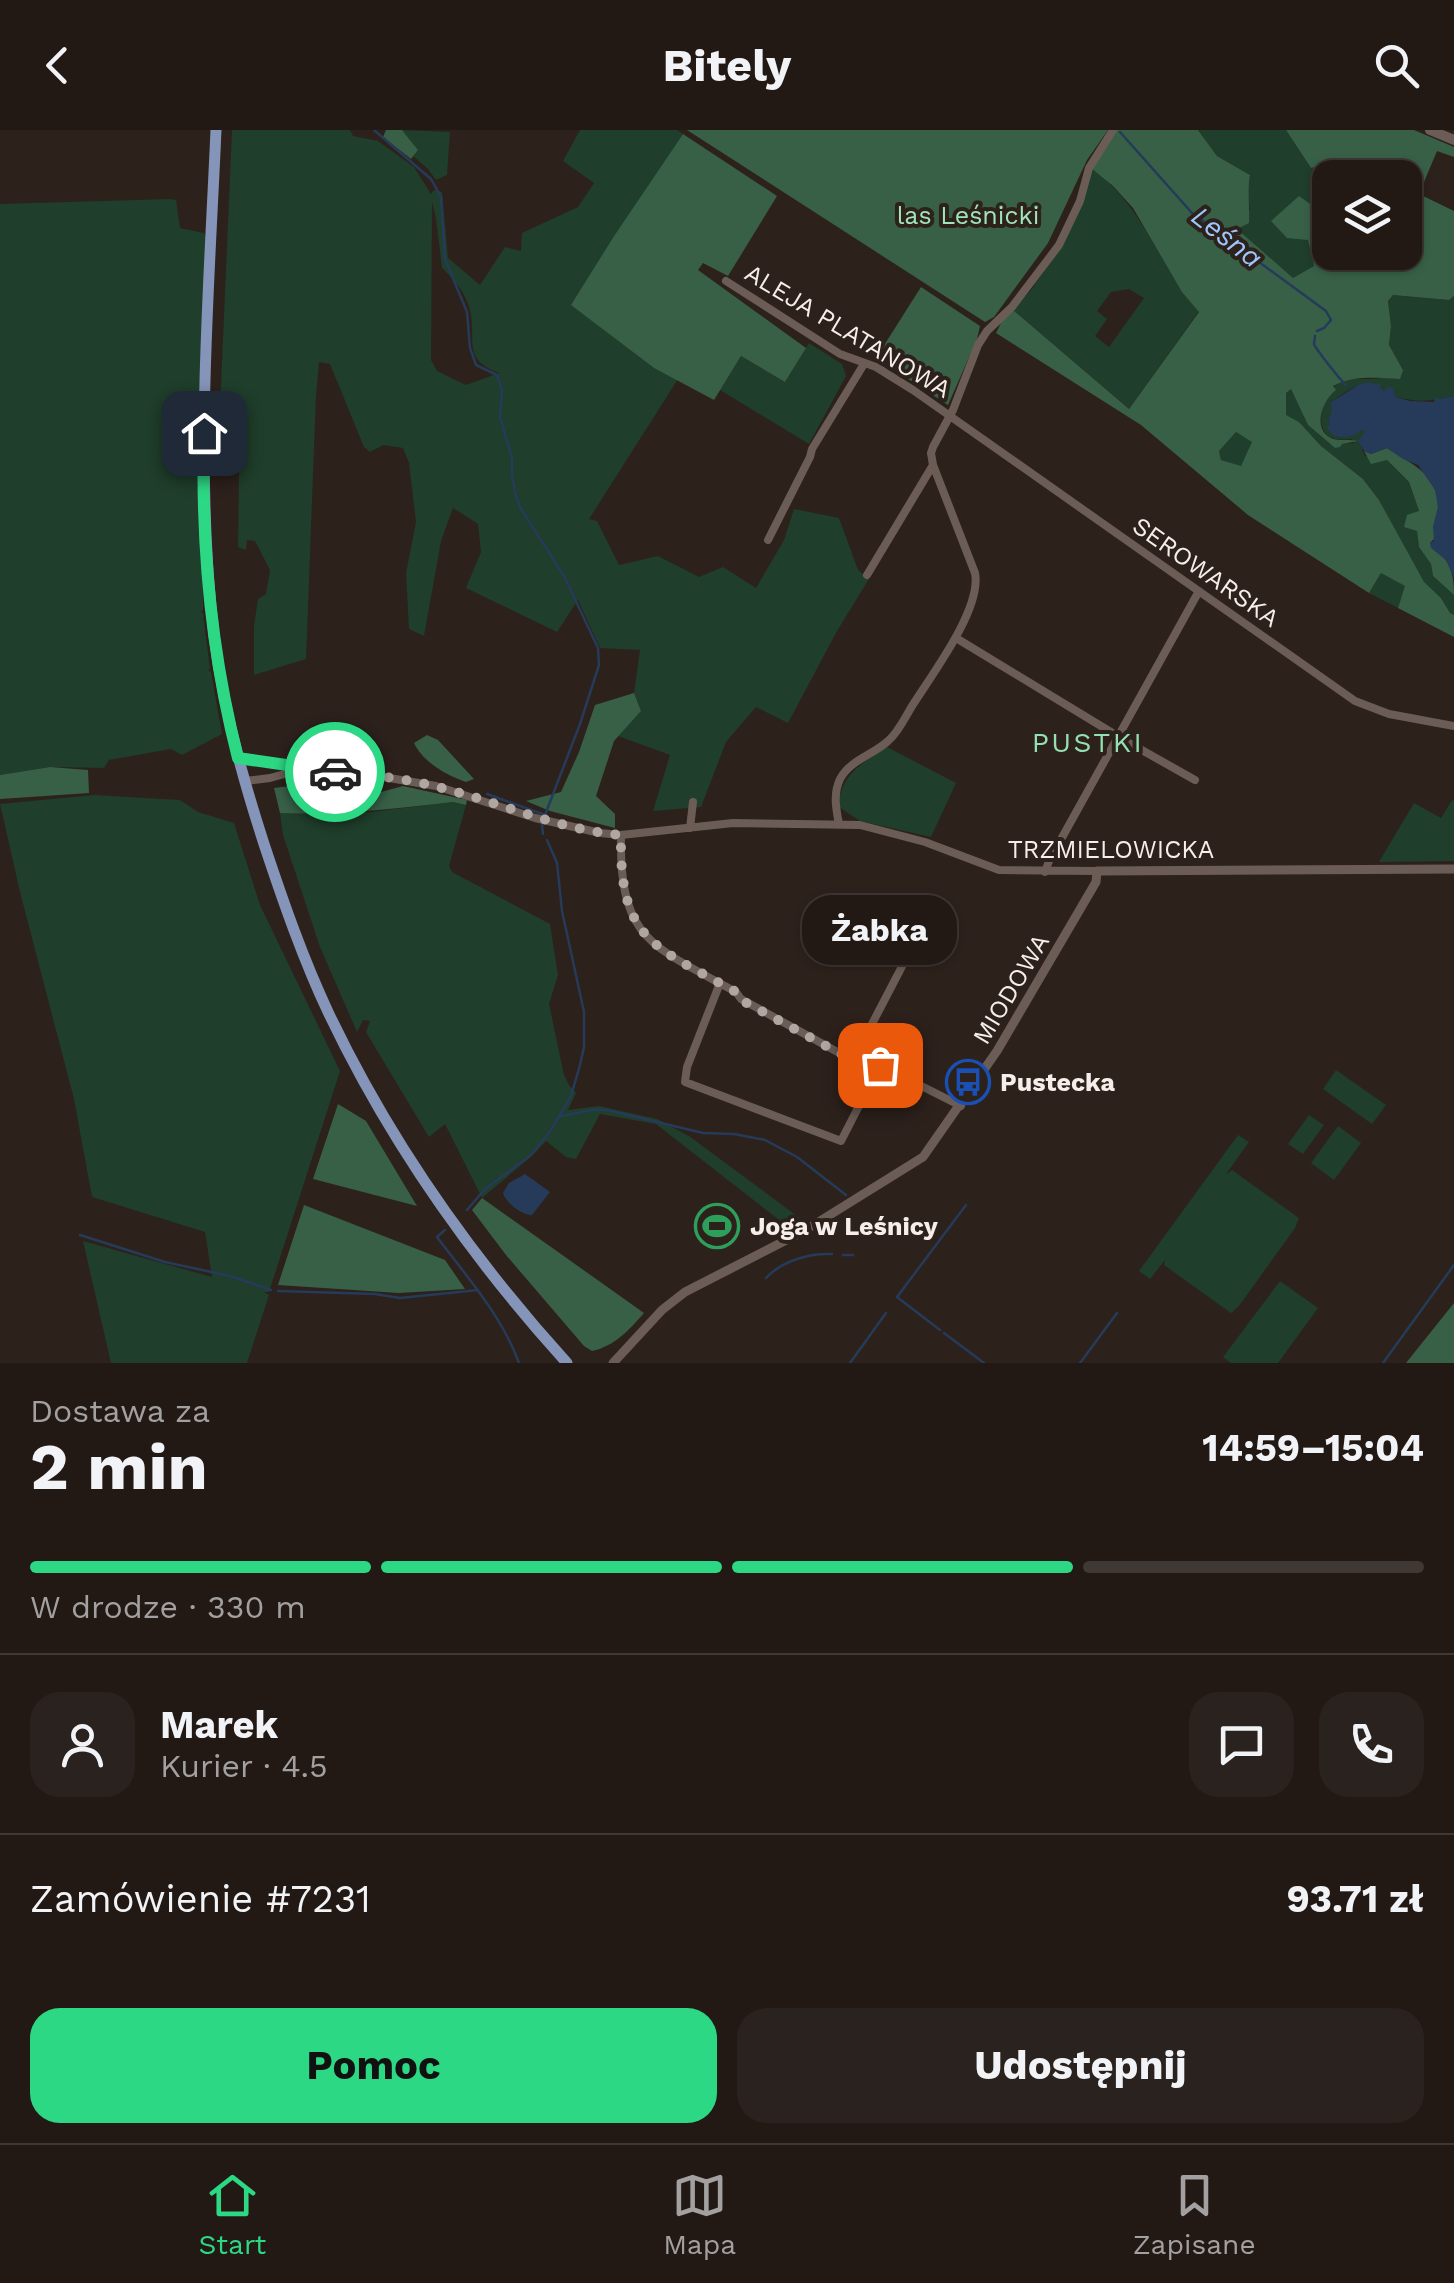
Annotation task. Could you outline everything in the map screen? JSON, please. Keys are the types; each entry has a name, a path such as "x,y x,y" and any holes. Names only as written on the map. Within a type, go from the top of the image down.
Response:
{"main road":[{"path":"216,130 203,472 216,655 244,780 294,930 356,1068 403,1150 458,1229 499,1285 567,1363"},
{"path":"1430,130 1454,140"}],"street":[{"path":"839,824 835,793 840,779 855,762 892,737 956,638 976,592 977,583 934,466 933,447 978,345 1059,245 1080,201 1089,168 1113,130"},
{"name":"ALEJA PLATANOWA","path":"726,281 840,354 876,366 950,415"},
{"path":"768,540 812,449 864,364"},
{"name":"SEROWARSKA","path":"950,415 1355,702 1389,714 1454,726"},
{"path":"867,575 934,466"},
{"path":"1046,872 1049,860 1199,591"},
{"path":"956,638 1195,780"},
{"name":"TRZMIELOWICKA","path":"238,758 436,786 536,818 600,833 621,835 733,822 860,825 892,832 998,870 1454,869"},
{"name":"TRZMIELOWICKA","path":"244,780 270,778 304,768"},
{"path":"690,828 693,802"},
{"path":"621,835 624,892 646,938 665,953 736,992 741,1000 852,1060 860,1055"},
{"name":"MIODOWA","path":"612,1363 662,1310 685,1292 804,1231 923,1157 998,1052 1096,882 1097,872"},
{"path":"860,1055 860,1047 909,953"},
{"path":"720,983 685,1082 842,1141 880,1065"},
{"path":"860,1055 960,1106"}],"green space":[{"path":"232,130 350,130 353,136 378,141 414,167 431,194 434,190 442,192 448,258 480,285 505,247 521,251 522,233 578,207 594,183 563,161 580,130 677,130 683,134 572,305 654,368 678,379 589,519 597,521 619,565 658,556 699,577 723,567 756,588 784,540 794,509 839,518 858,570 869,579 788,723 756,707 726,742 701,807 653,811 670,755 618,736 641,711 634,693 640,650 600,648 578,600 557,632 466,588 481,552 478,524 453,508 441,541 424,636 409,629 406,573 416,522 409,463 403,448 383,445 370,452 364,447 330,364 319,362 316,395 306,659 254,675 258,599 266,594 270,570 255,541 247,540 246,550 238,547 240,409 220,409","holes":["432,202 442,268 467,301 473,350 480,363 499,373 466,385 437,371 431,360"]},
{"path":"386,130 402,130 418,150 411,159 383,137"},
{"path":"402,130 450,132 447,175 436,180 413,156 418,150"},
{"name":"las Leśnicki","path":"687,130 1108,130 1087,160 1048,243 994,317 985,322"},
{"path":"1116,130 1198,130 1217,156 1250,175 1249,223 1237,229 1293,278 1312,267 1422,270 1422,195 1454,211 1454,296 1449,300 1393,295 1388,301 1389,345 1403,370 1400,379 1357,379 1333,386 1336,390 1321,415 1322,429 1336,440 1358,441 1335,448 1308,425 1291,389 1286,393 1286,415 1363,479 1379,500 1424,582 1454,615 1454,637 1398,608 1405,586 1381,573 1369,593 1248,515 1141,425 996,333 1013,310 1129,409 1199,312 1182,292 1133,208 1091,168","holes":["1236,432 1252,442 1241,466 1221,460 1219,451"]},
{"path":"1198,130 1286,130 1312,168 1312,234 1308,239 1312,267 1293,278 1236,229 1250,209 1250,175 1217,156"},
{"path":"1286,130 1414,130 1454,147 1454,157 1437,151 1422,187 1422,160 1312,160 1311,168"},
{"path":"683,134 777,196 728,276 703,263 698,270 806,348 785,382 741,356 714,400 654,368 571,305"},
{"path":"1091,168 1138,218 1199,311 1129,409 1013,310 1062,245","holes":["1129,289 1144,298 1109,347 1095,336 1107,319 1097,311 1111,292"]},
{"path":"1299,196 1312,205 1312,257 1308,240 1287,238 1271,221"},
{"path":"176,200 180,228 204,233 206,237 196,486 203,575 201,612 222,734 182,755 171,749 109,760 104,768 50,767 0,775 0,204"},
{"path":"921,287 980,326 948,405 876,358"},
{"path":"1393,295 1449,300 1454,296 1454,396 1412,400 1396,397 1393,389 1384,391 1362,385 1331,402 1333,412 1328,420 1341,435 1366,432 1359,441 1365,456 1387,460 1409,482 1419,512 1419,547 1431,564 1433,576 1454,595 1454,615 1424,583 1379,500 1363,479 1321,446 1299,422 1286,416 1286,393 1291,388 1308,425 1330,444 1355,443 1325,433 1322,410 1331,390 1343,381 1380,378 1403,370 1389,345 1388,301"},
{"path":"809,343 842,364 846,376 809,444 720,390 741,356 785,382"},
{"path":"1236,432 1253,442 1241,467 1221,460 1219,451"},
{"path":"1387,448 1421,470 1433,485 1438,510 1435,538 1430,543 1449,566 1454,595 1433,576 1431,564 1419,547 1417,531 1404,527 1407,515 1419,511 1409,482 1387,460 1371,464 1364,451 1371,454"},
{"path":"1381,573 1406,586 1398,608 1369,593"},
{"path":"634,693 641,711 614,741 596,796 615,814 615,828 526,801 561,792 595,705"},
{"path":"427,735 438,740 474,779 458,779 429,762 414,743"},
{"path":"887,747 956,783 931,837 860,821 839,807 848,778"},
{"path":"50,767 88,770 89,793 0,799 0,775"},
{"path":"298,785 381,792 403,786 467,800 466,805 453,802 366,811 280,813 274,788"},
{"path":"94,795 180,800 198,812 234,823 260,905 340,1071 269,1292 264,1292 269,1295 247,1363 111,1363 83,1241 212,1277 205,1232 92,1197 74,1099 0,804"},
{"path":"1452,800 1454,861 1379,862 1414,803 1441,818"},
{"path":"453,802 466,805 449,866 452,872 550,924 558,975 549,1004 564,1075 576,1093 568,1110 599,1106 657,1119 689,1136 801,1219 783,1223 656,1124 600,1114 576,1159 566,1157 546,1141 482,1198 445,1124 429,1137 366,1032 370,1021 363,1020 357,1032 320,947 283,835 280,813 370,812"},
{"path":"1336,1070 1386,1105 1372,1124 1323,1089"},
{"path":"338,1104 366,1121 417,1206 313,1179"},
{"path":"1309,1115 1324,1125 1303,1154 1288,1144"},
{"path":"1338,1126 1361,1143 1334,1180 1311,1163"},
{"path":"1238,1135 1249,1142 1226,1174 1232,1170 1299,1218 1231,1313 1164,1265 1165,1260 1150,1279 1139,1271"},
{"path":"482,1198 644,1313 608,1345 592,1351 584,1346 472,1210"},
{"path":"304,1205 445,1260 465,1289 399,1293 278,1285"},
{"path":"1280,1281 1318,1308 1278,1363 1231,1363 1223,1357"},
{"path":"1454,1303 1454,1363 1406,1363"}],"water":[{"path":"1380,383 1384,391 1389,386 1396,397 1410,401 1434,402 1435,397 1454,396 1454,578 1446,560 1431,548 1438,507 1435,490 1418,465 1387,448 1371,454 1364,451 1358,441 1365,432 1362,430 1343,437 1329,432 1331,402 1360,384"},
{"path":"525,1174 550,1192 532,1215 515,1208 503,1193 509,1183"}],"waterway":[{"path":"374,130 431,179 441,197 445,259 467,312 470,348 476,365 497,375 502,390 500,417 512,458 516,496 564,576 598,648 599,665 545,815 487,794"},
{"name":"Leśna","path":"1120,132 1192,213 1326,311 1331,320 1317,331"},
{"name":"Leśna","path":"1315,336 1315,347 1346,385"},
{"path":"542,825 543,834"},
{"path":"467,1210 485,1189 530,1156 551,1130 571,1096 584,1047 584,1012 562,911 557,863 547,840"},
{"path":"562,1116 607,1110 703,1133 765,1140 797,1157 846,1195"},
{"path":"940,1330 897,1297 966,1205"},
{"path":"847,1218 853,1229"},
{"path":"445,1230 437,1237 493,1313 519,1363"},
{"path":"80,1235 271,1290"},
{"path":"766,1278 796,1259 832,1254"},
{"path":"843,1255 853,1255"},
{"path":"1383,1363 1454,1265"},
{"path":"278,1291 400,1298 478,1290"},
{"path":"850,1363 886,1313"},
{"path":"1080,1363 1117,1313"},
{"path":"944,1333 984,1363"}],"way so far":[{"path":"335,772 436,786 536,818 621,835 624,892 646,938 665,953 736,992 741,1000 852,1060 860,1055 880,1065"}],"place":[{"name":"Żabka","path":"880,1065"},
{"name":"Pustecka","path":"968,1082"},
{"name":"Joga w Leśnicy","path":"717,1226"}],"district":[{"name":"PUSTKI","path":"1088,742"}],"route":[{"path":"204,433 210,607 238,758 335,772"}]}
